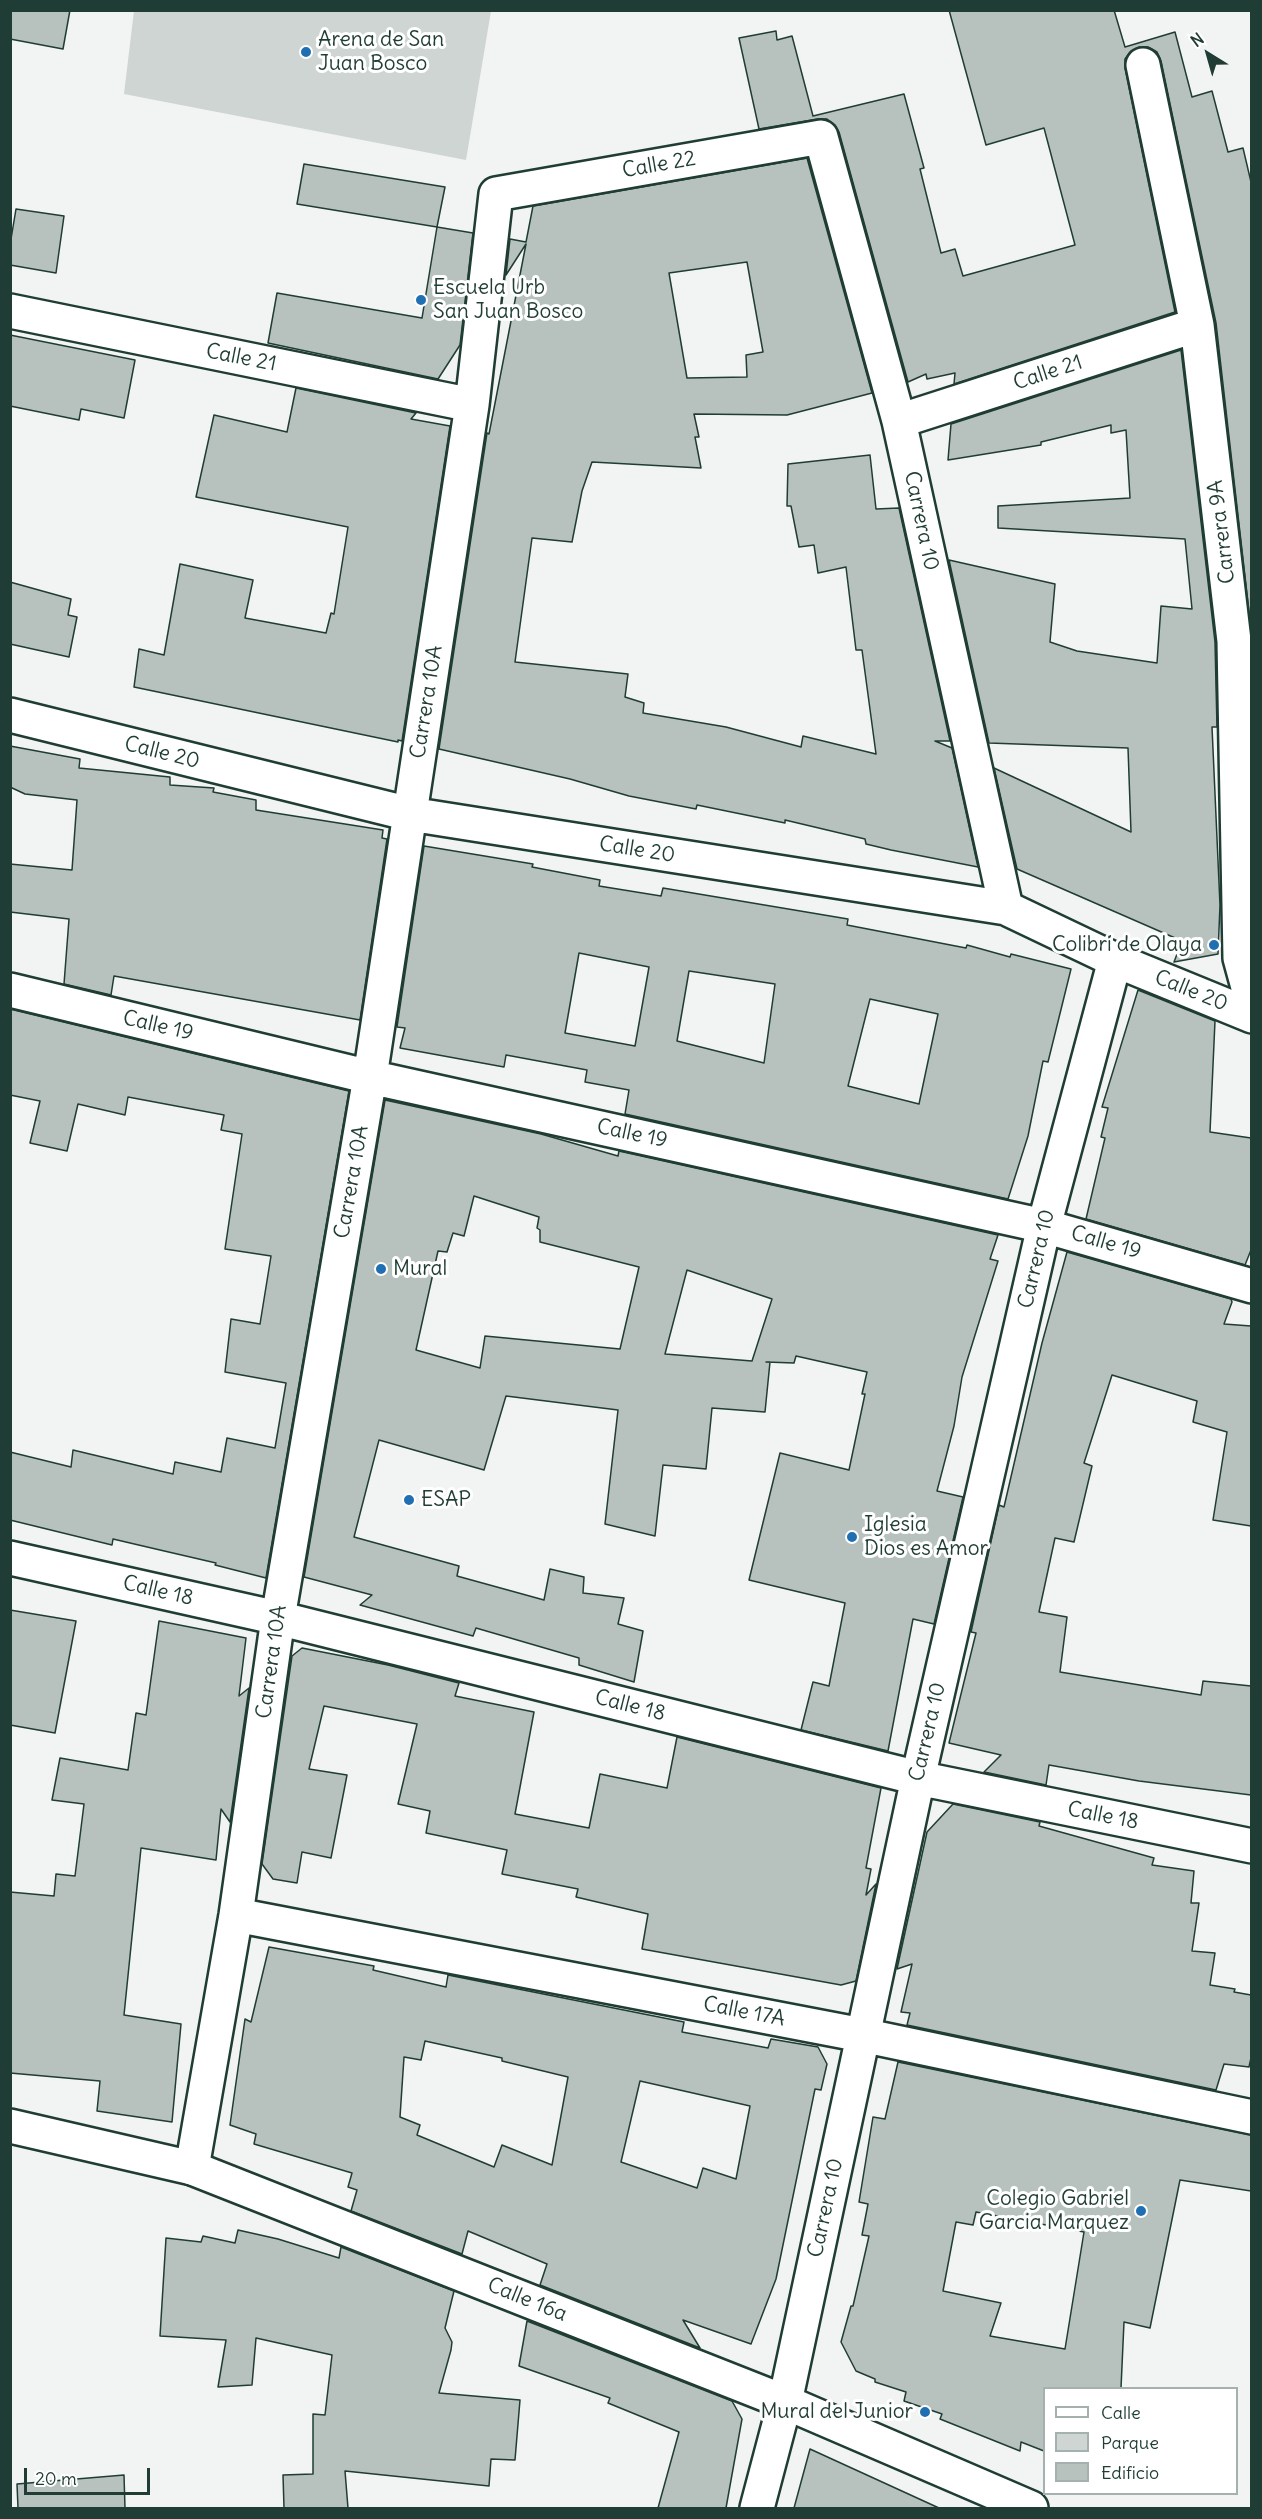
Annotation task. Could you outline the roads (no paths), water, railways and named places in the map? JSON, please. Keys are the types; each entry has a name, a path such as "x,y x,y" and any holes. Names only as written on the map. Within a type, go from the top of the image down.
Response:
{"street":[{"name":"Carrera 9A","path":"1143,65 1197,325 1234,641 1240,957 1251,1002"},
{"name":"Calle 22","path":"496,194 822,137"},
{"name":"Carrera 10","path":"822,137 898,421 1006,908"},
{"name":"Carrera 10A","path":"192,2168 236,1915 278,1618 370,1077 472,405 496,194"},
{"name":"Calle 21","path":"10,311 472,405"},
{"name":"Calle 21","path":"898,421 1197,325"},
{"name":"Calle 20","path":"10,716 410,814 1006,908 1115,960 1251,1016"},
{"name":"Carrera 10","path":"758,2508 785,2402 918,1778 1044,1226 1115,960"},
{"name":"Calle 19","path":"10,990 370,1077 1044,1226 1251,1286"},
{"name":"Calle 18","path":"10,1558 278,1618 918,1778 1251,1846"},
{"name":"Calle 17A","path":"236,1915 862,2035 1251,2117"},
{"name":"Calle 16a","path":"10,2126 192,2168 785,2402 1031,2508"}],"place":[{"name":"Arena de San Juan Bosco","path":"306,52"},
{"name":"Escuela Urb San Juan Bosco","path":"421,300"},
{"name":"Colibrí de Olaya","path":"1214,945"},
{"name":"Mural","path":"381,1269"},
{"name":"ESAP","path":"409,1500"},
{"name":"Iglesia Dios es Amor","path":"852,1537"},
{"name":"Colegio Gabriel Garcia Marquez","path":"1141,2211"},
{"name":"Mural del Junior","path":"925,2412"}]}
